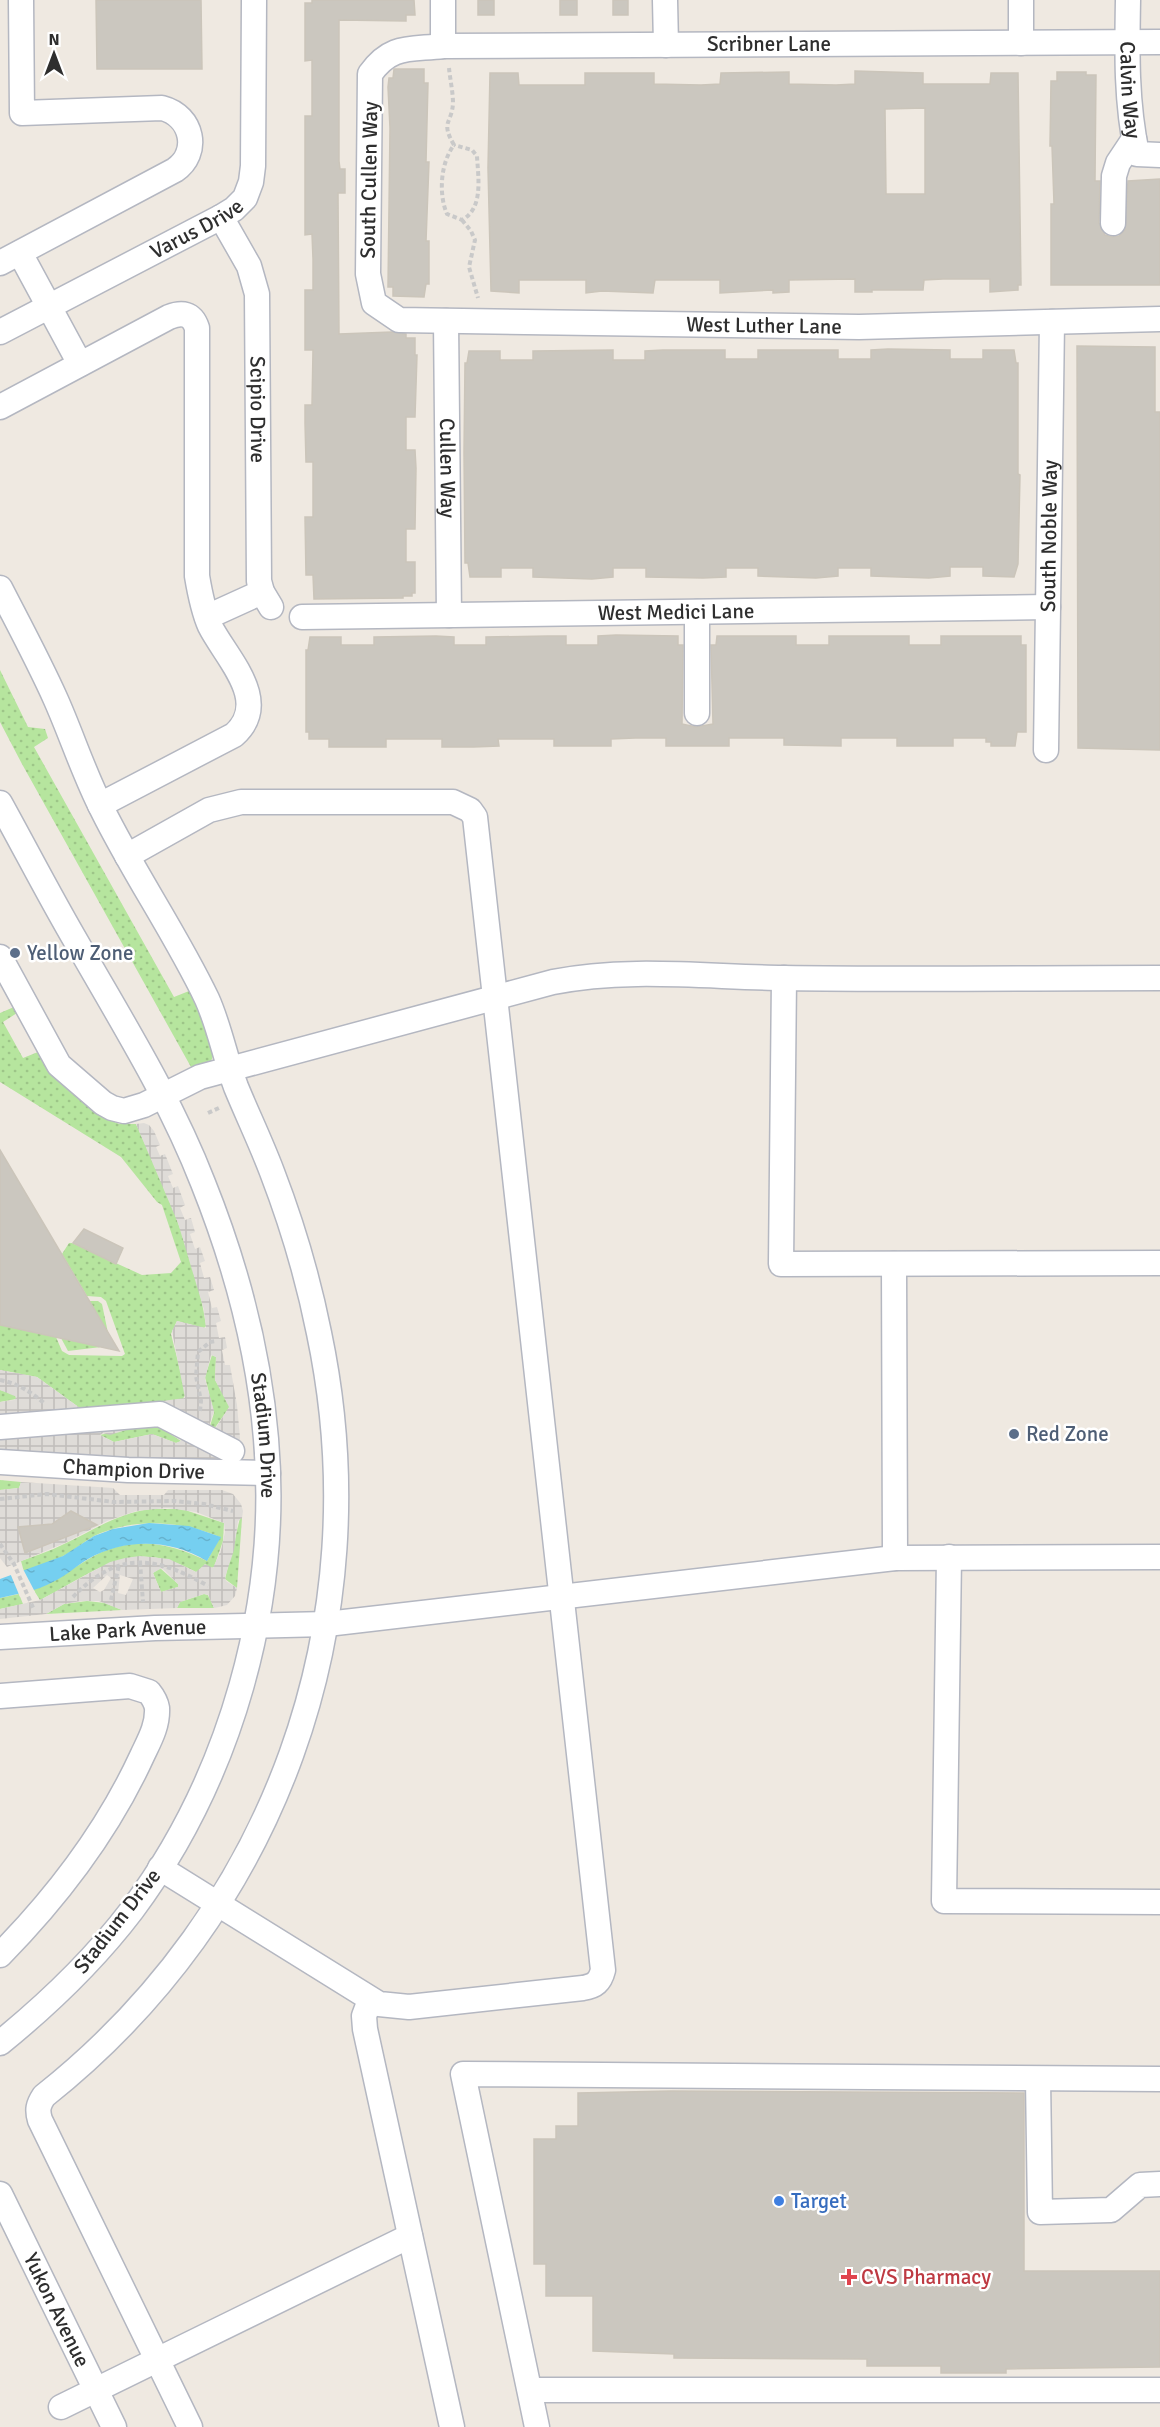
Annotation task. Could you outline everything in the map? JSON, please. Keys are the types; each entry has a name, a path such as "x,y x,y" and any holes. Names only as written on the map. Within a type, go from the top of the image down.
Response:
{"street":[{"path":"21,0 22,113 162,108 172,110 185,120 189,128 186,161 175,171 10,258 49,307 80,364"},
{"name":"Varus Drive","path":"0,332 221,217 245,198 251,182 253,166 254,0"},
{"path":"443,0 446,57"},
{"path":"665,0 666,45"},
{"path":"1021,0 1021,43"},
{"name":"Calvin Way","path":"1128,0 1129,116 1137,154 1160,155"},
{"name":"Scribner Lane","path":"380,59 393,51 446,57 666,45 1160,42"},
{"name":"South Cullen Way","path":"374,303 368,274 370,74 380,59"},
{"path":"1113,223 1114,176 1118,163 1134,140"},
{"name":"Scipio Drive","path":"207,617 266,600 259,567 258,302 249,266 221,217"},
{"name":"West Luther Lane","path":"374,303 399,320 446,321 853,327 1160,319"},
{"path":"0,407 169,317 178,314 189,315 194,320 197,328 197,576 207,617 237,667 244,686 248,707 245,724 234,735 100,806"},
{"name":"Cullen Way","path":"446,321 449,615"},
{"name":"South Noble Way","path":"1046,750 1052,322"},
{"path":"0,588 56,698 100,806 207,999 220,1033 230,1070 283,1201 300,1255 320,1335 333,1424 336,1480 333,1567 327,1623 306,1709 286,1768 261,1828 218,1905 153,1994 109,2040 44,2096 39,2104 40,2120 190,2427"},
{"name":"West Medici Lane","path":"302,617 1048,607"},
{"path":"697,612 697,713"},
{"path":"127,856 209,810 230,803 453,802 470,810 477,825 603,1970 602,1978 598,1983 583,1988 409,2007 388,2007 370,2000 160,1868"},
{"name":"Stadium Drive","path":"0,803 50,897 163,1095 205,1186 240,1297 263,1407 268,1473 268,1513 256,1626 236,1701 217,1757 198,1799 160,1868 133,1909 53,1998 0,2043"},
{"path":"0,957 59,1065 103,1103 119,1110 132,1109 196,1078 582,976 612,974 784,978 1160,978"},
{"path":"784,978 781,1264 1160,1263"},
{"path":"894,1264 895,1558"},
{"path":"0,1427 160,1414 232,1451"},
{"name":"Champion Drive","path":"0,1462 128,1470 268,1473"},
{"path":"949,1557 944,1901 1160,1902"},
{"name":"Lake Park Avenue","path":"0,1637 124,1629 327,1623 895,1558 1160,1557"},
{"path":"0,1696 130,1686 149,1692 157,1705 154,1728 127,1789 91,1845 53,1896 0,1955"},
{"path":"370,2000 364,2016 365,2029 452,2427"},
{"path":"537,2427 464,2074 1160,2079"},
{"path":"1038,2079 1040,2212 1111,2210 1140,2185 1160,2184"},
{"name":"Yukon Avenue","path":"0,2194 114,2427"},
{"path":"61,2408 410,2236"},
{"path":"530,2390 1160,2390"}],"path":[{"path":"446,57 453,103 446,123 447,132 454,145 472,150 477,156 475,209 471,215 462,220"},
{"path":"454,145 444,160 444,206 447,214 462,220 475,240 469,267 478,298"},
{"path":"0,1499 47,1494 114,1502 174,1501 233,1511"},
{"path":"0,1544 14,1564 34,1610"},
{"path":"140,1562 143,1602"},
{"path":"74,1597 100,1573 119,1565 140,1562 167,1566 208,1586"},
{"path":"111,1600 119,1565"}],"green space":[{"path":"0,670 28,727 45,729 48,738 34,747 174,997 189,991 210,1038 213,1057 210,1062 191,1067 22,764 0,722"},
{"path":"14,1007 17,1013 3,1022 23,1058 38,1052 52,1075 102,1116 119,1124 136,1124 158,1173 187,1248 206,1326 204,1328 177,1321 171,1334 186,1394 182,1400 84,1411 37,1377 0,1370 0,1325 56,1337 62,1351 69,1355 122,1356 125,1354 106,1301 101,1297 87,1296 62,1254 69,1243 142,1275 171,1273 181,1262 162,1205 157,1202 121,1157 0,1082 0,1013"},
{"path":"89,1301 98,1301 102,1304 108,1333"},
{"path":"61,1338 101,1347 68,1351"},
{"path":"212,1355 216,1357 215,1380 229,1403 229,1408 214,1429 210,1426 214,1413 205,1377"},
{"path":"0,1390 15,1394 16,1399 0,1402"},
{"path":"152,1422 181,1441 176,1443 152,1434 114,1442 100,1435"},
{"path":"0,1480 21,1482 19,1488 0,1490"},
{"path":"151,1509 182,1509 224,1523 223,1541 214,1567 196,1572 173,1562 152,1557 133,1557 97,1569 40,1600 33,1589 54,1580 102,1552 117,1547 132,1544 162,1545 207,1561 220,1537 189,1527 157,1523 110,1530 94,1536 71,1552 49,1563 24,1572 21,1561 59,1547 117,1518"},
{"path":"240,1518 242,1518 237,1588 225,1579"},
{"path":"160,1568 178,1584 178,1587 161,1592 153,1573"},
{"path":"19,1594 23,1604 0,1609 0,1598"},
{"path":"204,1594 208,1595 214,1608 177,1608 180,1602"},
{"path":"87,1601 105,1603 122,1610 46,1614 64,1604"}],"shaded area":[{"path":"144,1123 154,1131 160,1145 156,1147 160,1156 165,1154 173,1174 168,1176 173,1188 178,1186 185,1205 180,1208 185,1220 191,1218 195,1232 190,1234 195,1249 200,1247 205,1261 200,1263 204,1278 210,1277 214,1290 208,1292 212,1308 217,1307 221,1321 216,1323 219,1338 225,1337 227,1348 222,1350 225,1365 230,1365 237,1405 239,1446 225,1459 104,1458 0,1450 0,1402 14,1400 17,1397 0,1390 0,1370 37,1377 84,1411 185,1398 172,1331 177,1321 206,1328 204,1310 178,1223 136,1124","holes":["211,1355 216,1357 215,1380 229,1407 215,1429 209,1426 214,1411 205,1379","152,1422 181,1441 176,1443 152,1434 114,1442 100,1435 103,1433 110,1435"]},
{"path":"21,1482 113,1488 120,1495 164,1495 168,1490 222,1490 233,1494 241,1504 243,1511 242,1518 238,1521 234,1550 225,1577 226,1581 237,1588 235,1596 227,1605 214,1608 208,1595 204,1594 180,1602 177,1608 122,1610 99,1601 81,1601 64,1604 46,1614 0,1619 0,1609 40,1600 110,1562 125,1558 140,1556 169,1559 196,1572 205,1564 213,1568 221,1550 225,1532 224,1523 196,1512 167,1508 136,1511 107,1521 65,1543 7,1567 0,1558 0,1490 19,1488","holes":["162,1568 178,1584 178,1587 161,1592 153,1573","107,1575 111,1578 104,1590 100,1592 93,1588","120,1575 133,1579 126,1595 118,1593"]}],"water":[{"path":"149,1523 189,1526 221,1537 207,1561 178,1548 163,1545 117,1547 88,1559 58,1580 40,1588 0,1598 0,1579 63,1556 94,1536 113,1529"}],"pier":[{"path":"23,1569 35,1592 20,1597 10,1573"}],"building":[{"path":"96,0 201,0 202,69 97,69"},
{"path":"312,0 414,0 415,15 406,15 406,21 339,20 339,161 340,169 345,169 345,193 338,193 339,334 392,332 406,334 406,338 415,338 415,355 417,355 415,417 406,417 406,450 415,450 416,468 415,529 406,529 406,562 415,562 415,593 412,593 412,596 403,596 403,598 314,599 313,575 306,575 305,517 313,517 313,462 306,462 305,405 312,405 313,350 305,350 305,290 313,290 313,259 312,234 305,235 305,116 312,116 312,60 305,61 305,3 312,3"},
{"path":"478,0 494,0 494,15 478,15"},
{"path":"560,0 577,0 577,15 560,15"},
{"path":"613,0 628,0 628,15 613,15"},
{"path":"394,69 424,69 424,83 428,83 426,162 429,162 426,241 429,241 429,284 426,284 424,297 393,296 393,287 388,287 390,128 388,87 389,78 393,78"},
{"path":"855,71 923,73 923,84 990,84 991,73 1018,73 1021,285 1018,285 1018,290 990,292 990,279 943,279 924,280 923,290 855,292 855,279 789,280 789,292 773,293 773,290 720,293 720,280 655,280 653,293 602,291 586,293 586,280 519,280 519,293 491,291 488,168 490,73 518,73 519,85 585,85 585,73 654,73 654,84 701,85 720,84 721,73 789,72 789,84 855,84","holes":["925,108 925,194 886,194 885,109"]},
{"path":"1057,72 1086,72 1086,75 1096,75 1095,181 1100,181 1099,223 1105,235 1119,236 1125,230 1128,181 1160,179 1160,285 1051,285 1051,204 1054,204 1052,146 1050,146 1051,81 1057,81"},
{"path":"1077,346 1155,347 1155,412 1160,412 1160,750 1078,748"},
{"path":"613,350 613,360 645,360 645,351 663,350 725,350 725,359 758,359 758,350 838,350 838,359 871,359 871,350 950,350 950,359 983,359 983,350 1014,350 1016,363 1018,363 1018,474 1020,475 1018,564 1014,577 983,576 983,567 950,567 950,576 929,578 871,576 871,568 838,568 838,576 816,578 758,576 758,568 726,568 726,577 703,578 646,577 646,568 613,568 613,577 592,579 533,577 533,568 501,568 501,577 470,577 468,563 465,563 464,453 465,363 467,363 469,351 500,351 500,360 533,360 533,351"},
{"path":"436,636 454,637 454,645 486,645 486,637 566,636 566,645 598,645 598,636 678,636 678,645 683,645 682,724 696,727 713,724 711,645 716,645 717,636 796,636 796,645 829,645 829,636 909,636 909,645 941,645 941,636 1021,636 1021,645 1026,645 1026,732 1017,732 1015,746 991,746 991,742 986,742 986,738 953,738 953,746 897,746 897,738 841,738 841,746 784,745 784,738 729,738 729,746 666,746 666,738 635,738 611,739 611,746 554,746 554,739 498,739 499,746 442,747 442,739 386,739 386,747 329,747 329,739 309,739 309,732 306,732 306,650 308,650 310,637 341,637 341,645 374,645 374,637"},
{"path":"0,1150 48,1231 119,1351 0,1325"},
{"path":"84,1229 123,1248 116,1264 73,1243"},
{"path":"71,1511 97,1525 25,1553 18,1527 52,1524"},
{"name":"Target","path":"671,2091 1024,2093 1024,2271 1160,2271 1160,2367 1006,2369 1006,2373 941,2373 941,2366 867,2366 867,2359 674,2358 674,2354 593,2351 593,2296 546,2296 546,2264 534,2264 534,2139 556,2139 556,2126 578,2126 578,2093"}],"place":[{"name":"Yellow Zone","path":"15,953"},
{"name":"Red Zone","path":"1014,1434"},
{"name":"Target","path":"779,2201"},
{"name":"CVS Pharmacy","path":"849,2277"}]}
